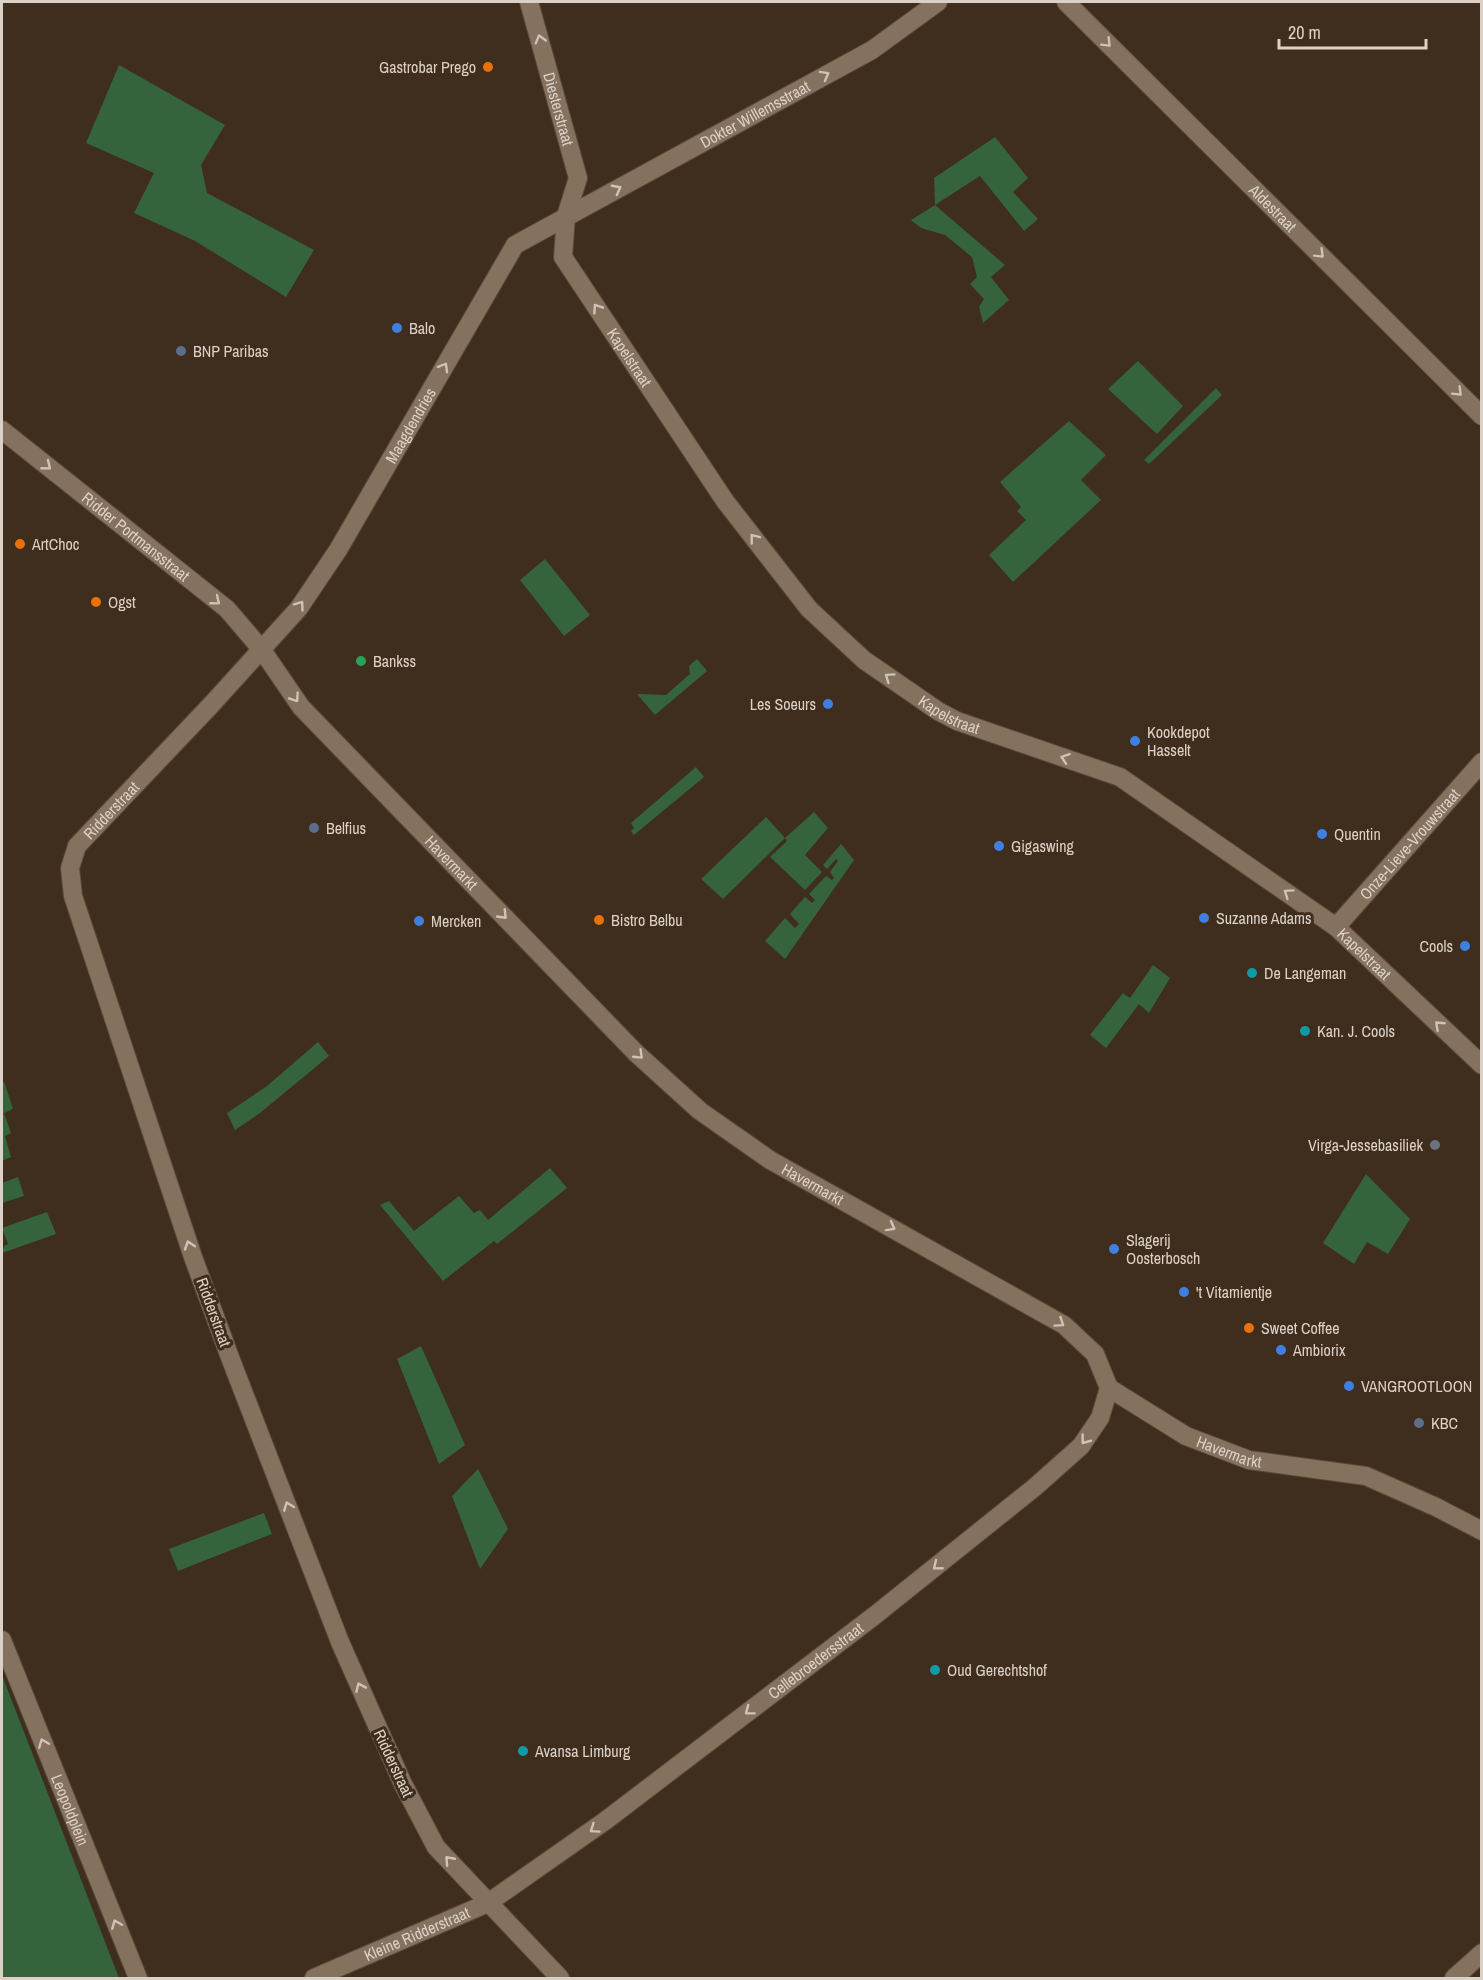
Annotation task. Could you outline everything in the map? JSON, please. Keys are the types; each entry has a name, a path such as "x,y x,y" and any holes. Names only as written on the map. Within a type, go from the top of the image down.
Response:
{"street":[{"name":"Diesterstraat","path":"529,2 578,178 566,216"},
{"name":"Dokter Willemsstraat","path":"566,216 872,50 938,2"},
{"name":"Aldestraat","path":"1066,2 1482,416"},
{"name":"Maagdendries","path":"262,650 299,608 338,550 515,245 566,216"},
{"name":"Kapelstraat","path":"566,216 563,257 725,501 809,609 864,660 957,722 1120,777 1336,927 1482,1065"},
{"name":"Ridder Portmansstraat","path":"2,430 227,609 262,650"},
{"name":"Havermarkt","path":"262,650 301,707 636,1053 700,1111 771,1160 1064,1325 1095,1354 1109,1388 1186,1436 1249,1460 1366,1476 1436,1507 1482,1531"},
{"name":"Ridderstraat","path":"262,650 77,846 70,868 73,896 193,1257 340,1642 403,1784 436,1847 560,1978"},
{"name":"Onze-Lieve-Vrouwstraat","path":"1336,927 1482,762"},
{"name":"Cellebroedersstraat","path":"488,1903 604,1821 874,1616 1035,1487 1081,1446 1100,1418 1109,1388"},
{"name":"Leopoldplein","path":"2,1640 138,1978"},
{"name":"Kleine Ridderstraat","path":"314,1978 488,1903"},
{"path":"1454,1978 1482,1953"}],"green space":[{"path":"119,65 225,125 201,165 207,193 314,250 286,297 195,241 134,213 154,173 86,143"},
{"path":"995,137 1028,178 1013,192 1038,219 1024,231 980,176 935,205 934,178"},
{"path":"935,205 1005,265 991,277 1009,300 983,323 979,307 984,299 970,284 977,277 972,257 945,235 921,228 911,220"},
{"path":"1138,361 1183,406 1157,434 1108,389"},
{"path":"1216,388 1222,395 1149,464 1144,460"},
{"path":"1069,421 1106,455 1081,480 1101,500 1013,582 989,555 1026,520 1017,511 1021,507 1000,482"},
{"path":"545,559 590,615 564,636 520,580"},
{"path":"697,659 707,671 655,715 637,694 666,695 690,674 689,666"},
{"path":"696,767 704,777 634,835 631,831 634,828 631,823"},
{"path":"814,812 828,828 805,855 822,872 805,890 770,857 787,841 785,838"},
{"path":"766,817 785,838 723,899 701,879"},
{"path":"841,844 854,860 785,959 765,941 785,918 795,928 799,924 790,914 805,897 812,903 815,900 809,894 826,876 832,880 834,878 830,872 838,861 836,859 827,869 823,865"},
{"path":"1153,965 1170,978 1149,1013 1139,1004 1106,1048 1090,1035 1123,993 1130,998"},
{"path":"318,1042 329,1056 260,1113 235,1130 227,1113 267,1086"},
{"path":"2,1080 13,1109 4,1113 11,1133 5,1136 11,1157 2,1161"},
{"path":"550,1168 567,1188 497,1244 494,1241 443,1281 380,1205 389,1201 414,1231 459,1196 474,1213 480,1210 488,1220"},
{"path":"1366,1174 1410,1219 1388,1254 1367,1242 1354,1264 1323,1243"},
{"path":"18,1177 24,1196 2,1203 2,1183"},
{"path":"47,1212 56,1234 2,1253 4,1246 8,1244 2,1228"},
{"path":"421,1346 465,1445 439,1464 397,1359"},
{"path":"478,1469 508,1529 480,1569 452,1496"},
{"path":"264,1513 272,1534 178,1571 169,1549"},
{"path":"2,1675 119,1978 4,1978 2,1972"}],"place":[{"name":"Gastrobar Prego","path":"488,67"},
{"name":"Balo","path":"397,328"},
{"name":"BNP Paribas","path":"181,351"},
{"name":"ArtChoc","path":"20,544"},
{"name":"Ogst","path":"96,602"},
{"name":"Bankss","path":"361,661"},
{"name":"Les Soeurs","path":"828,704"},
{"name":"Kookdepot Hasselt","path":"1135,741"},
{"name":"Belfius","path":"314,828"},
{"name":"Quentin","path":"1322,834"},
{"name":"Gigaswing","path":"999,846"},
{"name":"Suzanne Adams","path":"1204,918"},
{"name":"Bistro Belbu","path":"599,920"},
{"name":"Mercken","path":"419,921"},
{"name":"Cools","path":"1465,946"},
{"name":"De Langeman","path":"1252,973"},
{"name":"Kan. J. Cools","path":"1305,1031"},
{"name":"Virga-Jessebasiliek","path":"1435,1145"},
{"name":"Slagerij Oosterbosch","path":"1114,1249"},
{"name":"'t Vitamientje","path":"1184,1292"},
{"name":"Sweet Coffee","path":"1249,1328"},
{"name":"Ambiorix","path":"1281,1350"},
{"name":"VANGROOTLOON","path":"1349,1386"},
{"name":"KBC","path":"1419,1423"},
{"name":"Oud Gerechtshof","path":"935,1670"},
{"name":"Avansa Limburg","path":"523,1751"}]}
